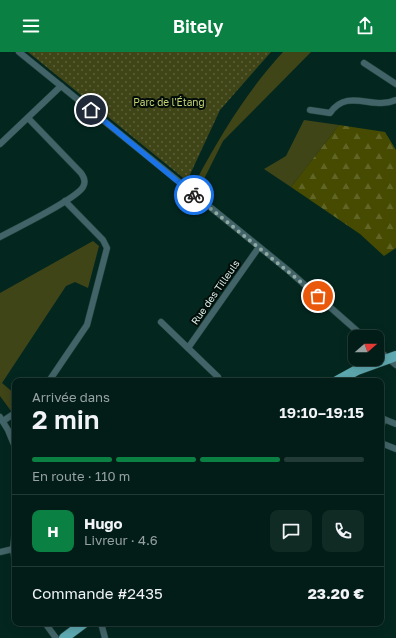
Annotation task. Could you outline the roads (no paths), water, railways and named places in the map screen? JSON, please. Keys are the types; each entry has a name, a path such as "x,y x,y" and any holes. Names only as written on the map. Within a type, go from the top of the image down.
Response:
{"main road":[{"path":"343,378 357,370 393,360"},
{"path":"64,638 80,626"}],"street":[{"path":"19,52 259,247 356,330"},
{"path":"364,63 396,84"},
{"path":"0,144 61,86"},
{"path":"310,110 330,113 334,108 352,99 389,104 396,100"},
{"path":"0,237 65,201 82,188 84,182 83,175 28,118"},
{"path":"51,378 87,325 107,248 103,240 65,201"},
{"name":"Rue des Tilleuls","path":"188,348 259,247"},
{"path":"161,322 218,377"},
{"path":"384,354 393,360"},
{"path":"12,414 1,419 12,441"},
{"path":"384,418 396,424"},
{"path":"384,443 396,449"},
{"path":"0,552 12,549"},
{"path":"47,626 56,638"},
{"path":"102,626 105,638"}],"park label":[{"name":"Parc de l'Étang","path":"169,102"}]}
